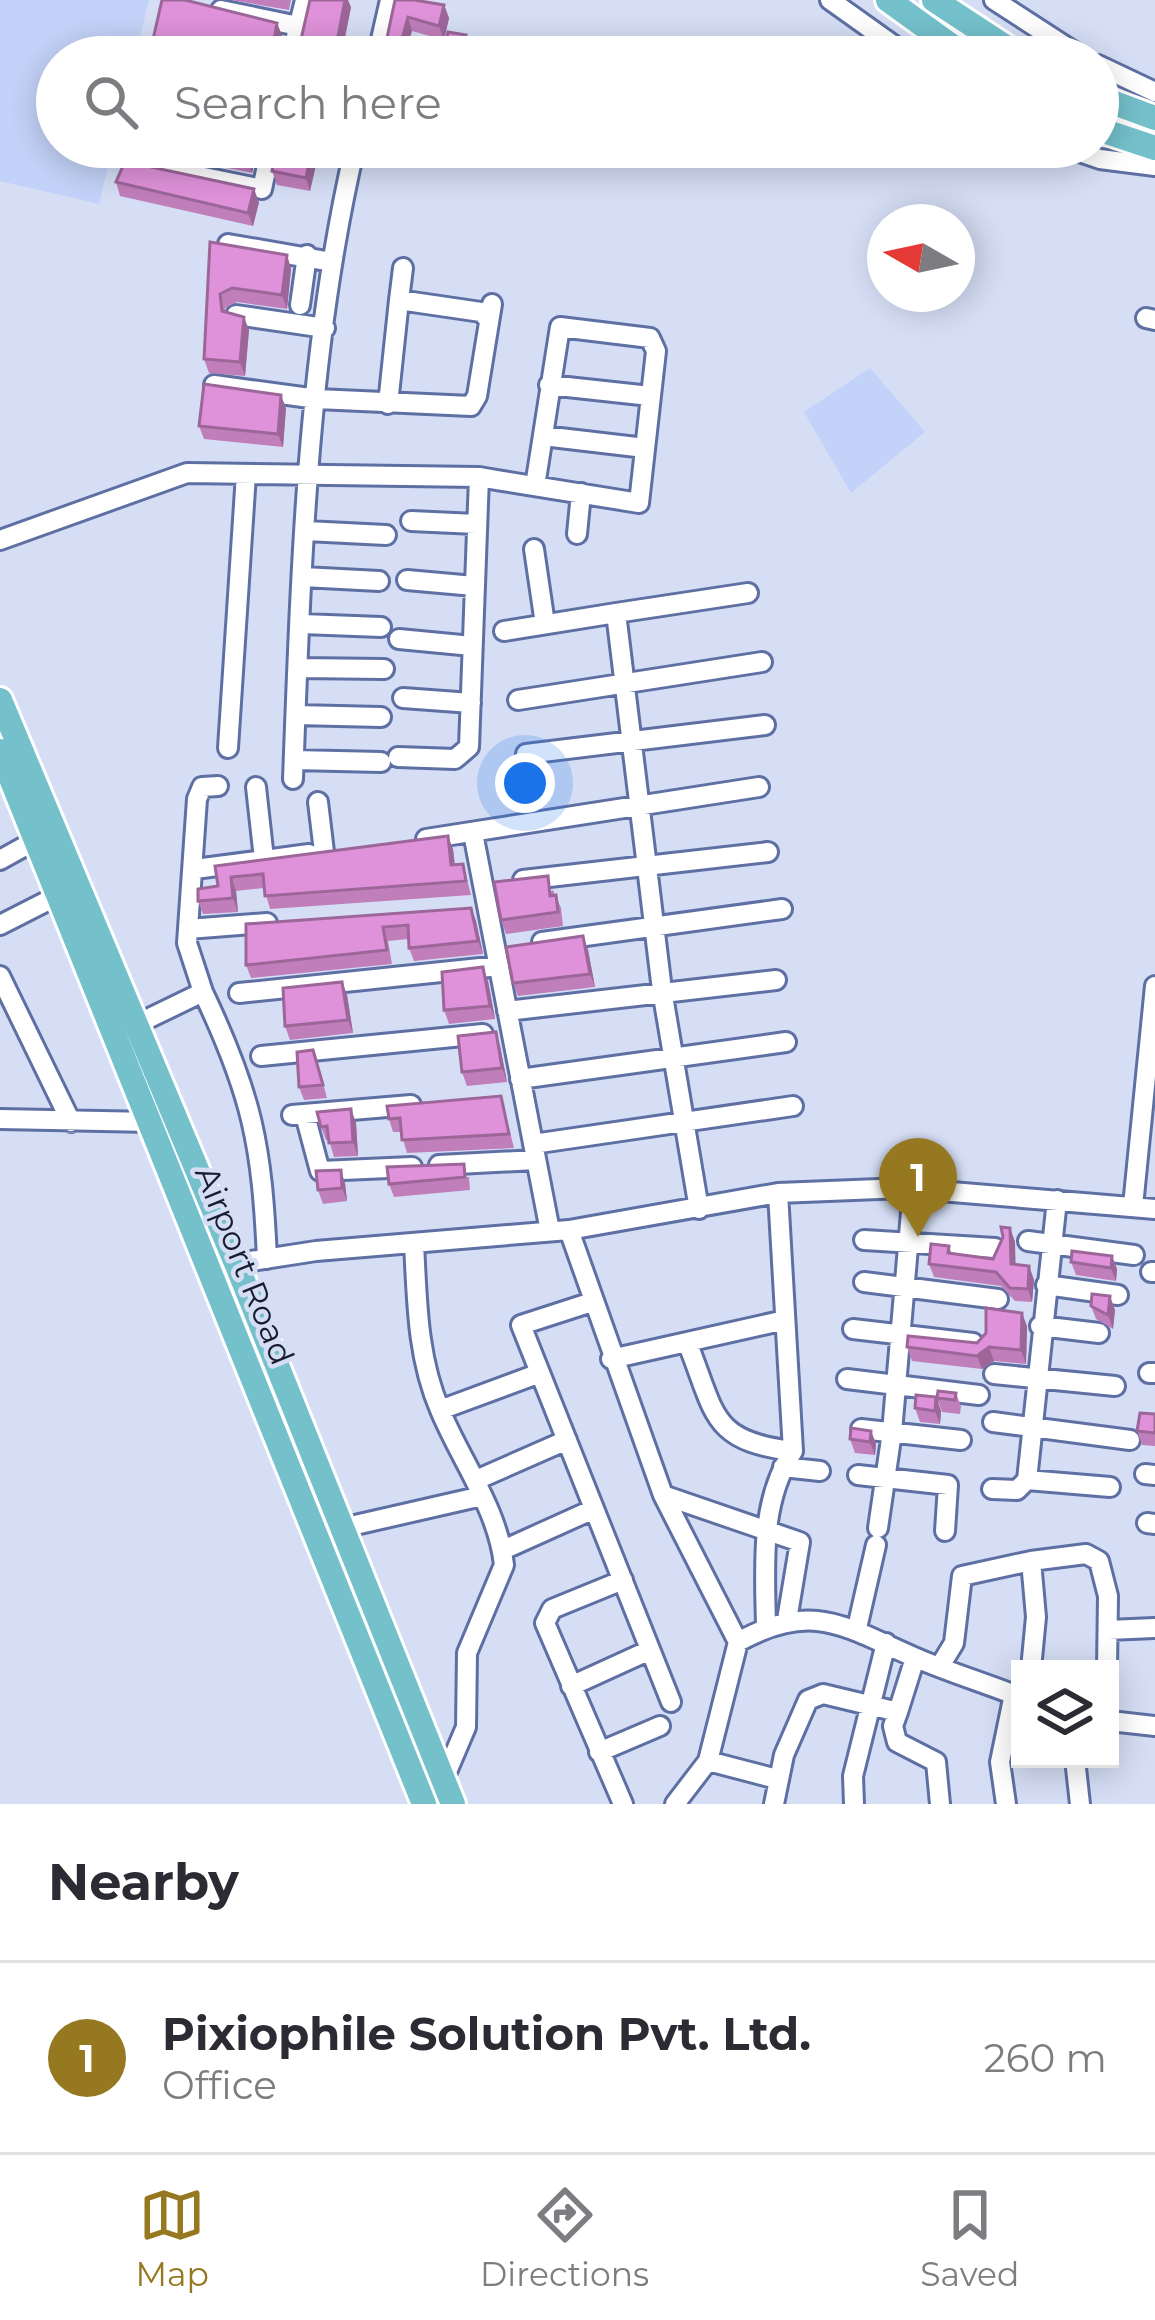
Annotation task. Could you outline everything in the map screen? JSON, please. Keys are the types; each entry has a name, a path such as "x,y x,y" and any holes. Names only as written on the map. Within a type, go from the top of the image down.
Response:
{"main road":[{"path":"888,0 938,36"},
{"path":"934,0 989,36"},
{"path":"1119,105 1155,118"},
{"path":"1119,136 1155,148"},
{"path":"0,700 137,1024 164,1119"},
{"name":"Airport Road","path":"0,753 224,1265 424,1804"},
{"path":"224,1265 342,1528 448,1792"}],"street":[{"path":"296,36 304,0"},
{"path":"381,36 390,0"},
{"path":"830,0 881,36"},
{"path":"994,0 1050,36"},
{"path":"199,5 298,26"},
{"path":"1119,75 1155,92"},
{"path":"1119,161 1155,166"},
{"path":"160,168 262,190 267,168"},
{"path":"352,168 332,262 309,475 293,770 463,757 469,747 479,477"},
{"path":"228,244 332,262"},
{"path":"300,304 307,255"},
{"path":"388,404 403,268"},
{"path":"214,385 388,404 475,402 490,311 399,300"},
{"path":"236,315 325,328"},
{"path":"0,540 187,473 479,477 535,486 639,502 656,351 650,338 565,326 557,332 535,486"},
{"path":"549,385 650,396"},
{"path":"542,436 645,448"},
{"path":"228,748 246,474"},
{"path":"577,534 580,493"},
{"path":"411,521 476,524"},
{"path":"306,531 386,535"},
{"path":"534,549 544,624"},
{"path":"303,577 379,581"},
{"path":"407,580 474,586"},
{"path":"504,631 748,593"},
{"path":"616,613 662,990 699,1209"},
{"path":"302,624 381,627"},
{"path":"399,639 472,646"},
{"path":"518,700 763,662"},
{"path":"299,668 384,669"},
{"path":"403,698 471,703"},
{"path":"296,715 381,717"},
{"path":"526,754 765,725"},
{"path":"218,786 202,787 198,794 190,959 243,1076 255,1121 267,1258"},
{"path":"256,787 263,859"},
{"path":"409,842 759,787"},
{"path":"319,802 324,852"},
{"path":"473,833 534,1152 559,1230 592,1302 663,1496 738,1642 708,1761 675,1804"},
{"path":"0,860 36,840"},
{"path":"195,869 346,850"},
{"path":"483,884 768,852"},
{"path":"0,925 59,895"},
{"path":"464,909 487,907"},
{"path":"239,993 497,957 654,926 782,909"},
{"path":"188,929 280,922"},
{"path":"0,976 71,1122"},
{"path":"261,1056 509,1021 662,990 776,980"},
{"path":"1133,1206 1147,1149 1155,986"},
{"path":"137,1024 203,992"},
{"path":"501,1096 522,1087 673,1055 786,1042"},
{"path":"436,1102 298,1115 320,1171 534,1152 793,1106"},
{"path":"0,1119 164,1119"},
{"path":"224,1265 559,1230 778,1193 913,1189 1155,1209"},
{"path":"857,1628 877,1537 892,1432 913,1189"},
{"path":"766,1627 765,1528 788,1459 778,1193"},
{"path":"992,1489 1017,1490 1027,1480 1057,1200"},
{"path":"864,1240 995,1248"},
{"path":"1028,1241 1134,1255"},
{"path":"414,1244 418,1327 440,1410 503,1550 503,1574 467,1653 466,1727 448,1792"},
{"path":"864,1282 998,1299"},
{"path":"1046,1285 1118,1295"},
{"path":"592,1302 521,1325 671,1702"},
{"path":"611,1358 785,1320"},
{"path":"1040,1326 1099,1333"},
{"path":"854,1329 978,1344"},
{"path":"687,1342 725,1428 749,1445 820,1471"},
{"path":"440,1410 541,1373"},
{"path":"994,1374 1115,1386"},
{"path":"847,1379 980,1395"},
{"path":"993,1422 1130,1439"},
{"path":"861,1429 962,1440"},
{"path":"342,1528 479,1488 567,1440"},
{"path":"858,1475 948,1485 945,1531"},
{"path":"1027,1480 1110,1487"},
{"path":"663,1496 796,1537 801,1547 787,1620"},
{"path":"503,1550 594,1509"},
{"path":"940,1666 954,1643 962,1576 1031,1561 1095,1556 1108,1596 1107,1660"},
{"path":"1031,1561 1036,1617 1032,1660"},
{"path":"623,1580 552,1610 545,1618 623,1804"},
{"path":"738,1642 787,1620 857,1628 915,1658 1011,1693"},
{"path":"1108,1630 1155,1628"},
{"path":"854,1804 853,1776 886,1642"},
{"path":"571,1686 650,1650"},
{"path":"915,1658 893,1726 897,1742 936,1762 940,1804"},
{"path":"774,1804 777,1779 808,1700 823,1694 898,1712"},
{"path":"1006,1804 1000,1762 1011,1719"},
{"path":"1119,1721 1155,1726"},
{"path":"599,1752 660,1726"},
{"path":"708,1761 777,1779"},
{"path":"1076,1768 1080,1804"}],"shaded area":[{"path":"0,0 149,0 140,36 36,36 36,168 108,168 99,204 0,181"},
{"path":"870,368 925,432 851,493 804,412"}],"building":[{"path":"162,0 185,0 277,23 275,36 154,36"},
{"path":"310,0 345,0 338,36 302,36"},
{"path":"395,0 444,5 439,26 408,17 403,36 387,36"},
{"path":"122,168 155,168 254,189 248,213 116,182"},
{"path":"272,168 308,168 306,178"},
{"path":"210,242 287,255 282,295 232,288 220,294 222,311 244,317 240,362 204,359"},
{"path":"204,384 281,395 278,434 199,426"},
{"path":"448,836 451,865 463,864 466,881 265,896 263,874 231,877 233,898 198,901 198,889 218,886 215,866"},
{"path":"548,876 558,912 501,920 494,882"},
{"path":"471,908 478,941 409,948 408,925 383,927 387,950 246,965 246,924"},
{"path":"583,936 590,974 513,983 506,947"},
{"path":"483,967 490,1006 444,1010 442,972"},
{"path":"342,982 348,1020 285,1026 283,988"},
{"path":"496,1032 502,1068 462,1072 458,1036"},
{"path":"313,1050 323,1085 299,1087 297,1052"},
{"path":"501,1096 509,1134 402,1140 400,1118 389,1119 387,1106"},
{"path":"351,1109 353,1142 329,1143 327,1126 321,1127 317,1112"},
{"path":"464,1164 465,1177 389,1184 387,1167"},
{"path":"341,1170 342,1188 318,1190 316,1171"},
{"path":"1001,1227 1010,1228 1011,1264 1029,1266 1028,1289 1010,1288 996,1272 929,1264 931,1244 949,1246 948,1253 993,1259 1003,1237"},
{"path":"1072,1251 1112,1256 1111,1268 1071,1262"},
{"path":"1092,1294 1110,1296 1108,1315 1091,1306"},
{"path":"986,1308 1022,1313 1021,1350 989,1347 977,1356 907,1347 908,1336 977,1343 986,1333"},
{"path":"938,1391 956,1393 955,1400 937,1398"},
{"path":"916,1395 936,1397 935,1411 915,1408"},
{"path":"1140,1413 1155,1414 1155,1433 1137,1431"},
{"path":"851,1428 871,1431 870,1442 850,1439"}],"place":[{"name":"Pixiophile Solution Pvt. Ltd.","path":"918,1237"}]}
